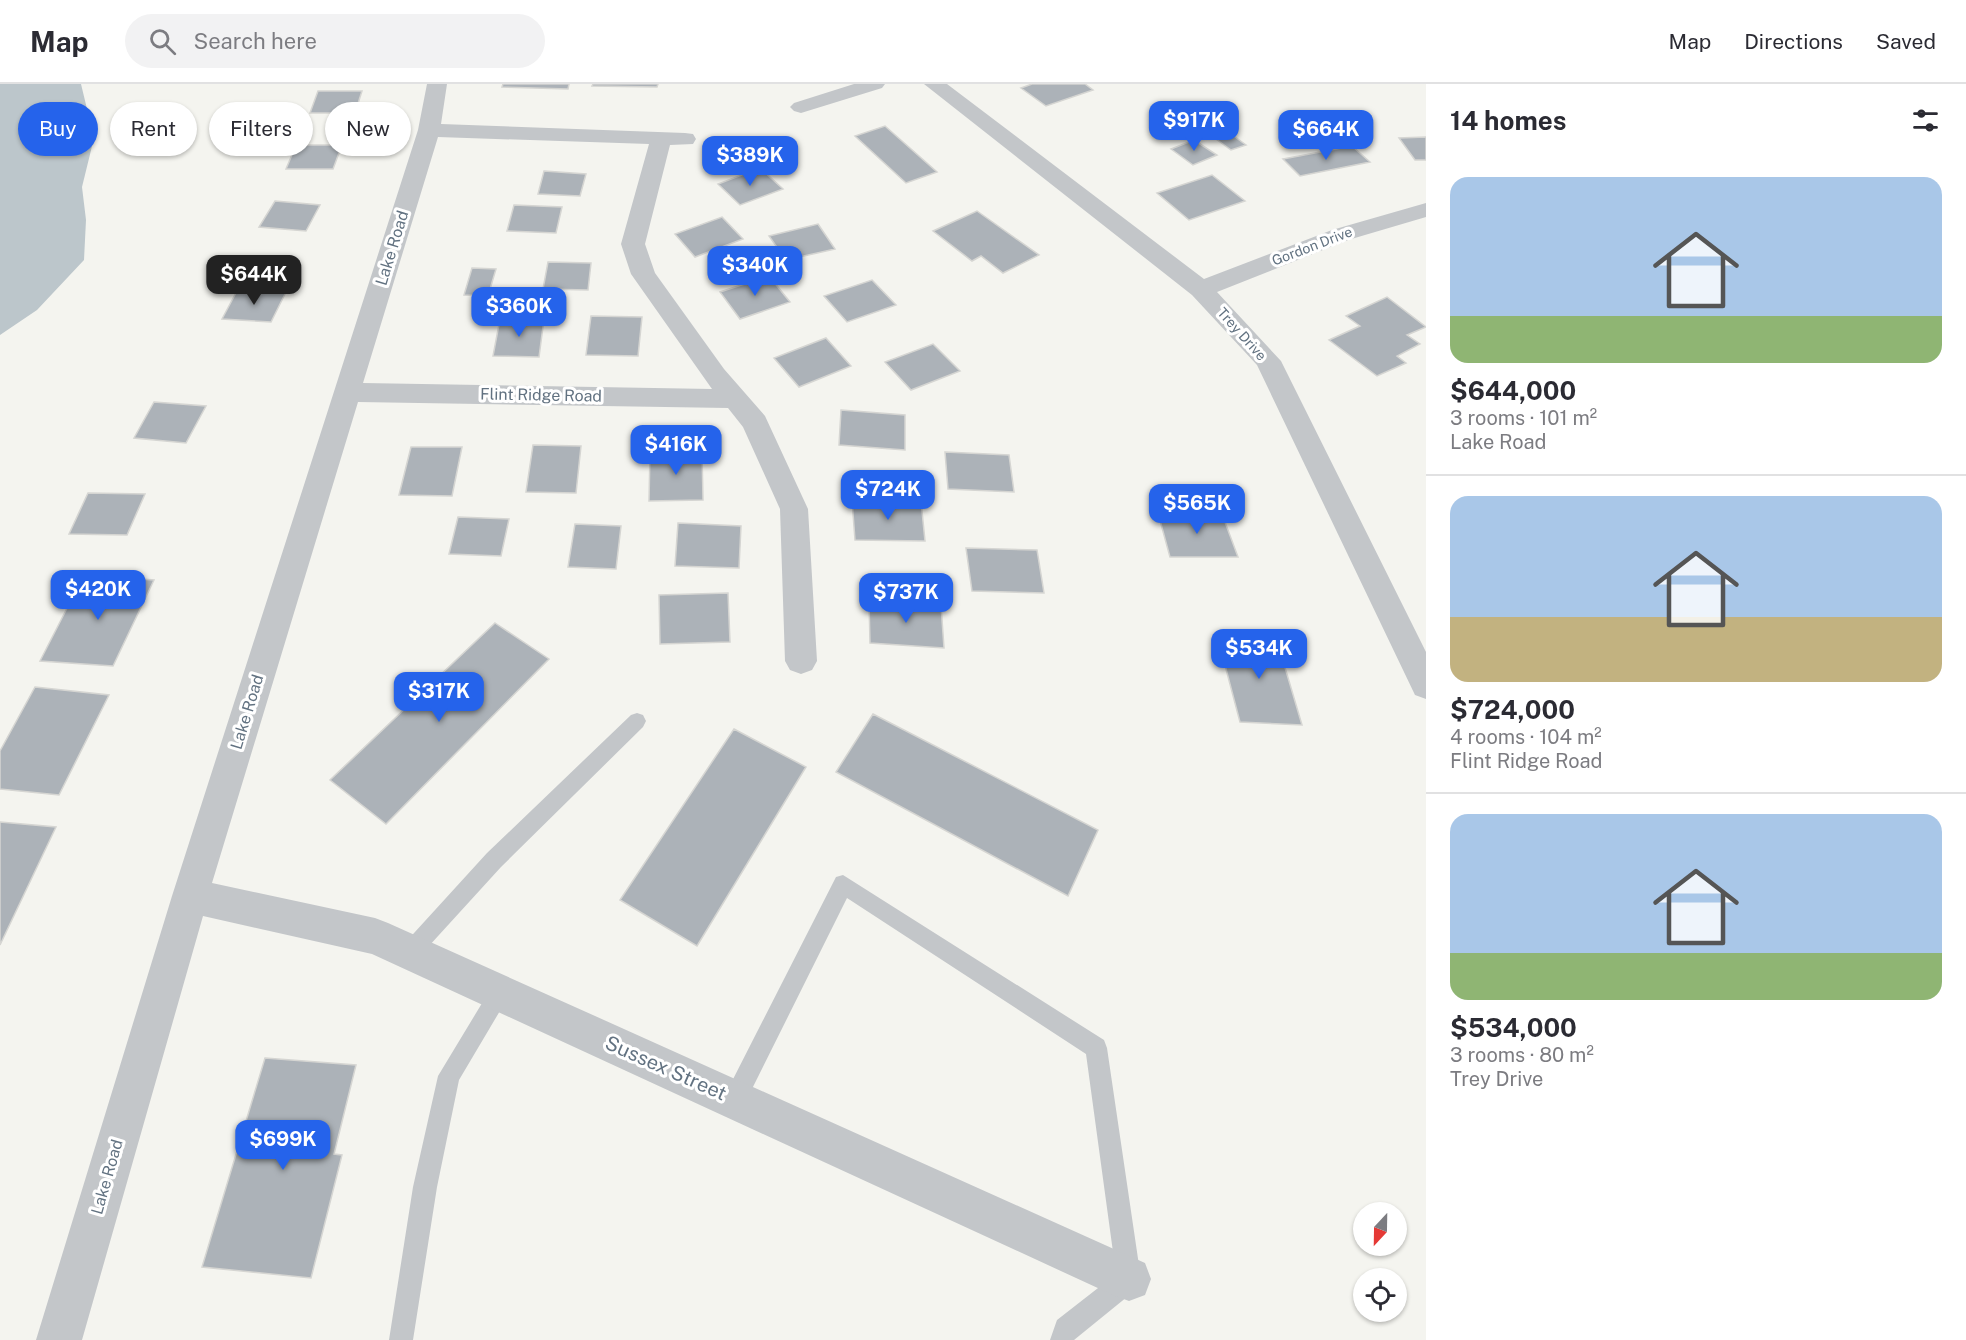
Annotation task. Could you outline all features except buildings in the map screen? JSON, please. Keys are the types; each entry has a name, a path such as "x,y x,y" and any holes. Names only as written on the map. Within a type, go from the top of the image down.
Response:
{"street":[{"name":"Lake Road","path":"59,1340 190,896 429,130 437,84"},
{"path":"801,107 875,84"},
{"name":"Trey Drive","path":"934,84 1201,289 1268,361 1416,640 1426,685"},
{"path":"429,130 673,139 633,244 643,274 755,423 794,509 801,661"},
{"name":"Gordon Drive","path":"1201,289 1340,235 1426,210"},
{"name":"Flint Ridge Road","path":"346,392 735,399"},
{"name":"Sussex Street","path":"190,896 375,936 1129,1279"}],"lane":[{"path":"411,951 494,860 637,721"},
{"path":"735,1100 843,885 1096,1048 1129,1279 1066,1329 1062,1340"},
{"path":"400,1340 425,1187 449,1076 500,992"}],"shaded area":[{"path":"0,84 81,84 85,102 18,102 18,156 90,156 82,187 86,220 84,260 37,310 0,335"}]}
